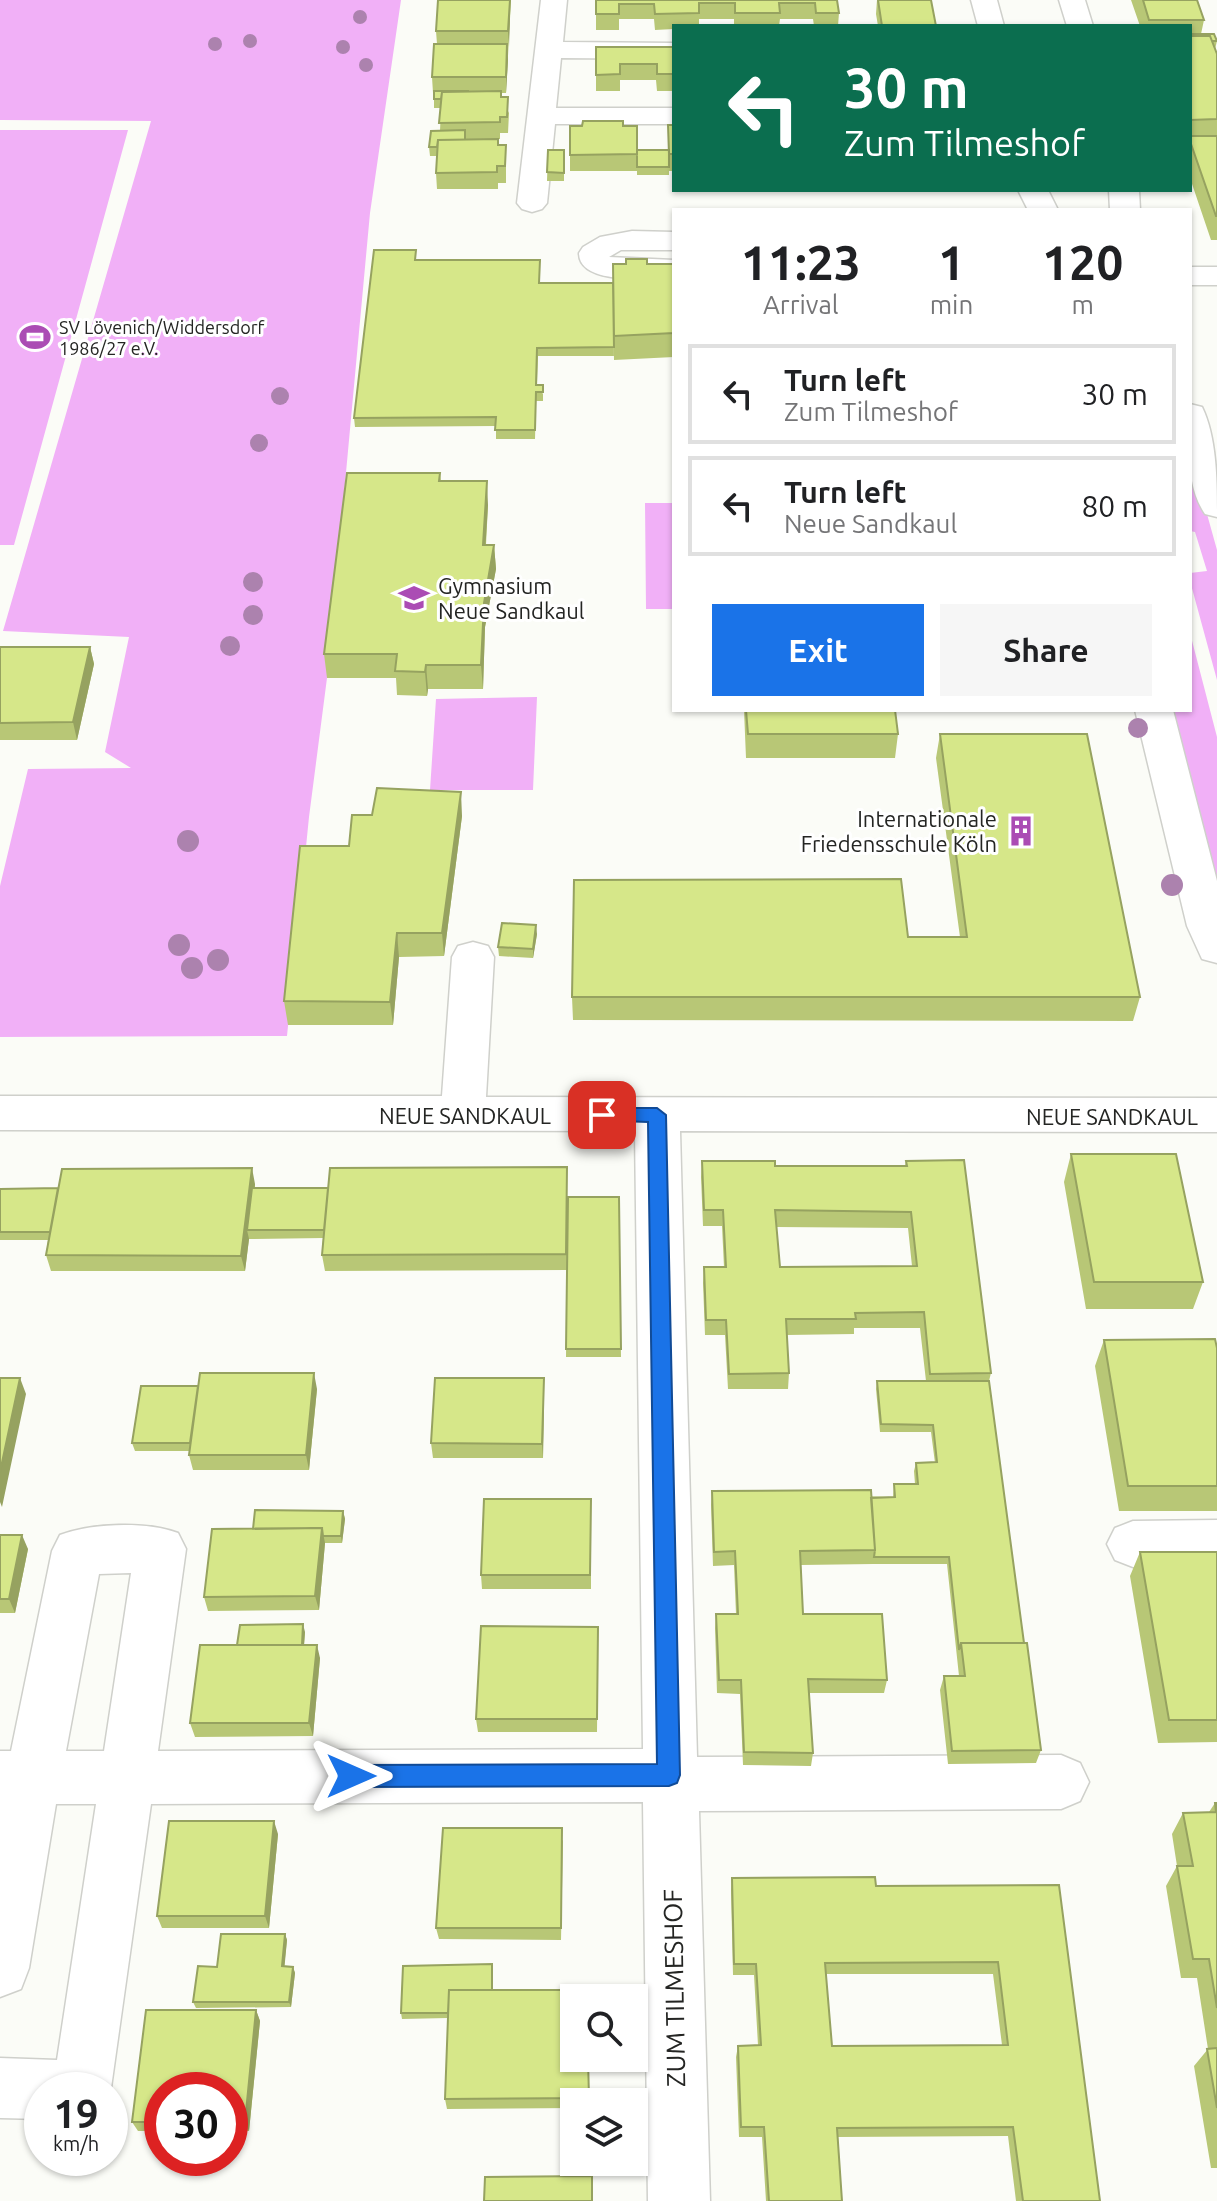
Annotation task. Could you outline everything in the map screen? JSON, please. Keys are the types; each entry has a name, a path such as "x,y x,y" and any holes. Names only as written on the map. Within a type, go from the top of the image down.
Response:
{"street":[{"path":"532,203 554,0"},
{"path":"984,0 990,24"},
{"path":"1072,0 1079,24"},
{"path":"547,50 672,51"},
{"path":"541,116 672,116"},
{"path":"672,241 619,241 600,247 594,253 594,261 608,268 672,269"},
{"path":"1192,276 1217,276"},
{"path":"1192,421 1217,507"},
{"path":"1154,712 1208,926 1217,948"},
{"path":"463,1115 473,957"},
{"name":"NEUE SANDKAUL","path":"0,1113 1217,1115"},
{"name":"ZUM TILMESHOF","path":"657,1115 679,2201"},
{"path":"1133,1544 1217,1543"},
{"path":"0,1968 16,1778 78,1551 160,1549 85,2072"},
{"path":"16,1778 1061,1782"},
{"path":"0,2088 24,2089"}],"shaded area":[{"path":"0,0 401,0 370,213 327,678 309,817 287,1036 0,1037 0,886 28,769 131,768 105,752 129,637 3,631 151,121 0,120"},
{"name":"SV Lövenich/Widdersdorf 1986/27 e.V.","path":"0,130 128,130 14,545 0,545"},
{"path":"1192,460 1217,550 1217,680 1192,588 1192,573 1207,571 1195,532 1192,531"},
{"path":"645,503 672,503 672,609 646,609"},
{"path":"1192,641 1217,737 1217,906 1169,712 1192,712"},
{"path":"537,697 533,790 430,790 436,699"}],"building":[{"path":"438,0 510,0 508,31 436,31"},
{"path":"596,0 837,0 839,13 816,13 815,3 779,3 780,13 735,13 735,3 699,3 699,13 655,14 654,4 619,4 619,14 596,14"},
{"path":"878,0 931,0 936,24 882,24"},
{"path":"1143,0 1197,0 1204,20 1149,20"},
{"path":"1192,34 1214,34 1217,41 1212,41 1210,36"},
{"path":"1192,36 1210,36 1217,54 1217,119 1192,120"},
{"path":"434,44 507,44 506,77 432,77"},
{"path":"596,47 672,47 672,74 657,74 657,64 620,64 620,74 596,75"},
{"path":"434,91 469,91 442,92 441,99 434,99"},
{"path":"501,91 501,97 508,97 507,117 500,117 500,122 439,123 442,92"},
{"path":"583,121 623,121 623,126 637,126 637,154 570,155 570,126 582,126"},
{"path":"668,125 672,125 672,154 669,154"},
{"path":"465,130 465,140 438,140 437,147 429,147 431,131"},
{"path":"1192,136 1217,136 1216,216 1192,147"},
{"path":"498,139 498,145 506,145 505,166 497,166 497,172 436,173 438,140"},
{"path":"548,150 564,150 564,173 547,172"},
{"path":"637,150 669,150 669,167 637,167"},
{"path":"374,250 416,250 415,260 540,260 539,283 613,283 614,347 537,348 536,385 543,385 543,392 536,392 535,430 495,430 496,417 354,418"},
{"path":"626,259 647,259 647,264 672,264 672,333 614,336 613,264 626,264"},
{"name":"Gymnasium Neue Sandkaul","path":"347,473 440,473 439,481 487,481 483,545 494,545 484,603 481,665 426,665 425,672 395,671 397,654 324,654"},
{"path":"0,647 90,647 73,722 0,723"},
{"path":"746,712 895,712 898,734 748,734"},
{"name":"Internationale Friedensschule Köln","path":"940,734 1087,734 1140,997 572,997 574,880 901,879 908,937 967,937"},
{"path":"377,788 461,792 442,933 397,933 390,1002 284,1001 300,846 349,846 352,815 372,815"},
{"path":"502,923 536,925 533,949 498,947"},
{"path":"1071,1154 1176,1154 1203,1282 1094,1282"},
{"path":"964,1160 991,1373 930,1374 924,1312 855,1313 856,1319 786,1319 789,1373 729,1374 726,1320 706,1320 704,1267 726,1267 723,1210 704,1210 702,1161 775,1161 775,1166 907,1166 906,1161","holes":["775,1210 911,1212 917,1266 780,1267"]},
{"path":"567,1167 566,1254 322,1255 330,1168"},
{"path":"252,1168 241,1256 46,1255 62,1169"},
{"path":"58,1188 50,1232 0,1232 0,1189"},
{"path":"252,1188 328,1188 324,1230 247,1230"},
{"path":"568,1197 619,1197 621,1349 566,1349"},
{"path":"1215,1339 1217,1486 1128,1486 1104,1340"},
{"path":"200,1373 314,1373 306,1455 189,1455"},
{"path":"0,1378 20,1378 0,1472"},
{"path":"435,1378 544,1378 542,1444 431,1443"},
{"path":"877,1381 989,1381 1024,1643 961,1643 959,1650 949,1557 874,1557 871,1498 895,1497 894,1484 918,1484 916,1463 937,1462 933,1425 881,1424"},
{"path":"141,1386 198,1386 190,1443 132,1443"},
{"path":"871,1490 875,1550 800,1551 803,1614 882,1614 887,1680 808,1679 813,1753 744,1752 741,1680 719,1680 716,1614 738,1614 735,1551 714,1552 712,1491"},
{"path":"484,1499 591,1499 590,1575 481,1575"},
{"path":"255,1510 343,1511 341,1536 323,1536 322,1528 253,1529"},
{"path":"322,1528 315,1596 204,1597 212,1529"},
{"path":"0,1535 22,1535 9,1599 0,1599"},
{"path":"1140,1552 1217,1552 1217,1720 1169,1720"},
{"path":"303,1624 302,1645 237,1645 240,1625"},
{"path":"481,1626 598,1627 597,1719 476,1719"},
{"path":"961,1643 1027,1643 1041,1750 952,1751 944,1676 965,1676"},
{"path":"200,1645 317,1645 309,1723 190,1723"},
{"path":"1217,1803 1217,2008 1209,1959 1193,1959 1177,1866 1193,1866 1183,1813 1216,1812"},
{"path":"169,1821 274,1821 265,1916 157,1916"},
{"path":"443,1828 562,1828 561,1928 436,1928"},
{"path":"875,1877 876,1886 1059,1885 1100,2201 1023,2201 1013,2127 837,2128 842,2201 769,2201 764,2127 741,2127 738,2046 761,2045 756,1964 734,1964 732,1878","holes":["998,1962 1008,2045 832,2046 825,1963"]},
{"path":"221,1934 285,1934 282,1966 293,1967 289,2002 193,2002 198,1966 217,1967"},
{"path":"492,1964 492,1990 449,1990 448,2013 401,2013 403,1966"},
{"path":"449,1990 560,1990 560,2072 588,2072 589,2088 560,2088 560,2098 445,2099"},
{"path":"146,2010 256,2010 248,2091 248,2072 144,2072 144,2122 132,2122"},
{"path":"1217,2048 1217,2108 1207,2049"},
{"path":"592,2176 592,2201 484,2201 485,2177"}],"place":[{"name":"SV Lövenich/Widdersdorf 1986/27 e.V.","path":"35,337"},
{"name":"Gymnasium Neue Sandkaul","path":"414,598"},
{"name":"Internationale Friedensschule Köln","path":"1021,831"}],"route":[{"path":"351,1776 669,1775 657,1115 602,1115"}]}
